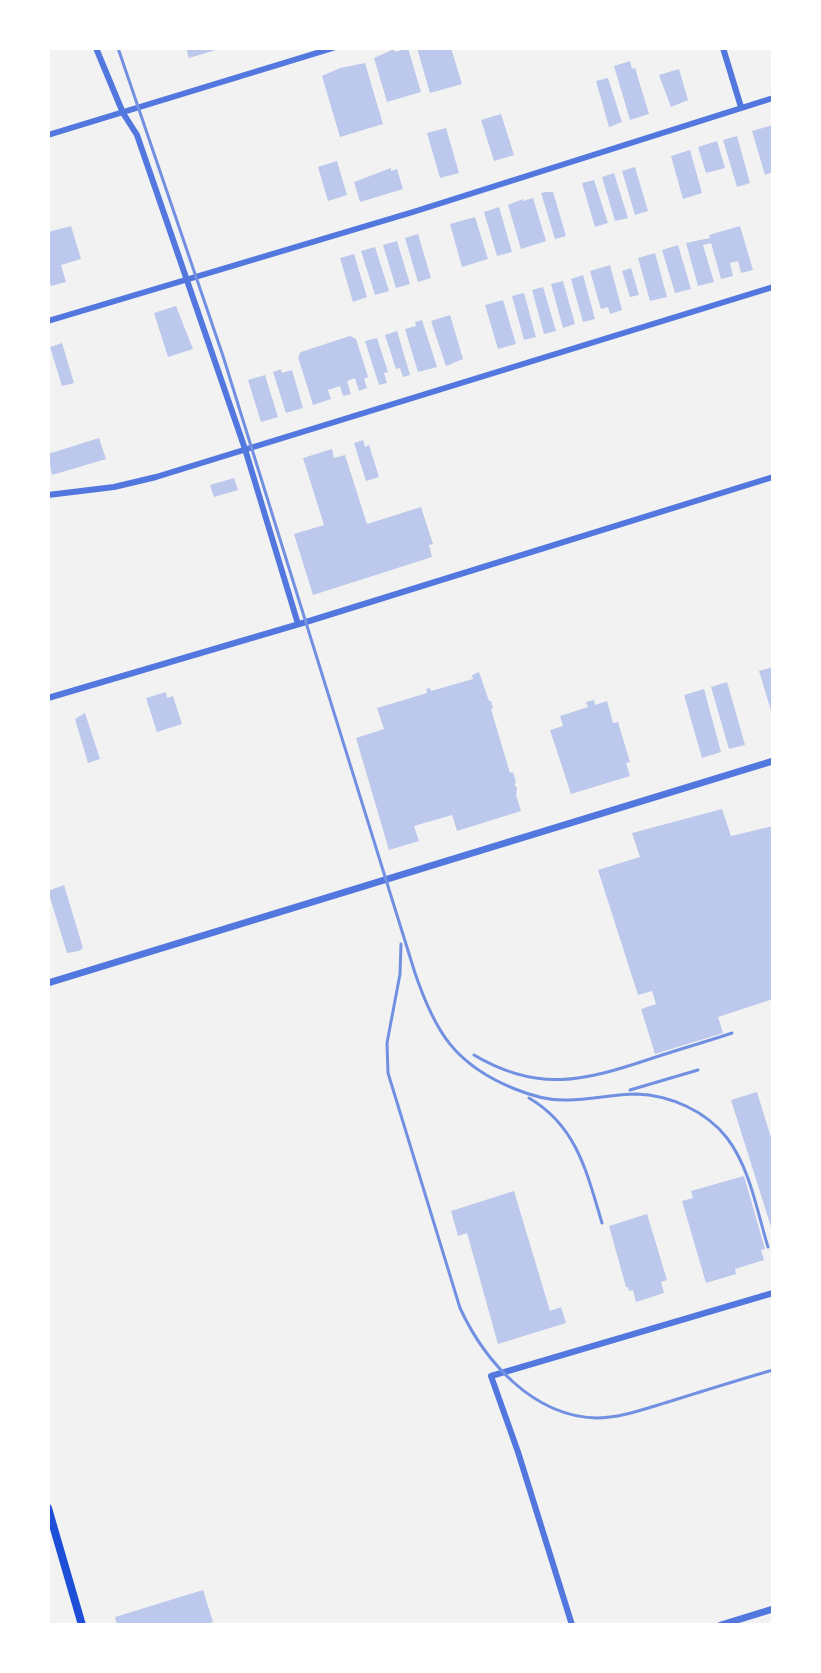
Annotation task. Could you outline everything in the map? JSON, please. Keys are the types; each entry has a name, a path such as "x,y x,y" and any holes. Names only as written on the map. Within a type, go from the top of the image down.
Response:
{"main road":[{"path":"48,1508 82,1625"}],"street":[{"path":"96,48 123,113 137,135 188,280 245,449 298,624"},
{"path":"48,135 333,48"},
{"path":"723,48 741,107"},
{"path":"48,321 773,98"},
{"path":"48,495 114,487 156,477 773,287"},
{"path":"48,698 773,477"},
{"path":"48,983 773,761"},
{"path":"572,1625 491,1376 773,1293"},
{"path":"721,1625 773,1609"}],"building":[{"path":"186,48 219,48 219,49 189,58"},
{"path":"408,48 421,92 387,102 374,58 394,49 395,52"},
{"path":"417,48 451,48 462,84 430,93"},
{"path":"630,61 649,114 630,120 614,66"},
{"path":"365,63 383,124 340,137 322,76 340,68"},
{"path":"679,69 688,100 671,107 659,75"},
{"path":"608,78 622,122 609,127 596,81"},
{"path":"501,114 514,155 494,161 481,120"},
{"path":"773,125 773,172 765,175 752,131"},
{"path":"446,128 459,173 440,178 427,133"},
{"path":"737,136 750,183 737,187 723,140"},
{"path":"717,141 725,168 706,173 698,147"},
{"path":"690,150 702,193 683,199 671,156"},
{"path":"337,161 347,195 328,201 318,167"},
{"path":"635,167 648,211 635,215 622,171"},
{"path":"391,168 391,171 397,169 403,189 360,202 354,182"},
{"path":"614,173 628,218 615,221 602,177"},
{"path":"594,180 608,223 595,227 582,183"},
{"path":"553,192 566,236 555,239 541,193"},
{"path":"533,198 546,241 521,249 508,205"},
{"path":"499,207 512,252 497,256 484,212"},
{"path":"475,217 488,259 462,267 450,224"},
{"path":"71,226 81,259 61,265 66,282 51,286 48,232"},
{"path":"740,226 753,270 741,273 738,261 730,263 733,276 721,279 711,243 703,245 714,282 698,286 686,243 710,238 709,235"},
{"path":"418,234 431,278 418,282 405,238"},
{"path":"397,241 410,284 396,288 383,245"},
{"path":"678,245 691,289 675,293 662,250"},
{"path":"375,247 389,291 375,295 361,251"},
{"path":"655,253 667,297 650,301 638,258"},
{"path":"354,254 367,297 353,302 340,258"},
{"path":"610,265 622,310 610,314 608,307 601,309 590,271"},
{"path":"631,268 639,295 630,297 622,271"},
{"path":"583,275 595,319 583,322 571,279"},
{"path":"563,281 575,324 563,328 551,284"},
{"path":"543,287 556,331 544,334 532,290"},
{"path":"524,293 536,337 524,340 512,296"},
{"path":"503,300 516,344 498,349 485,305"},
{"path":"176,306 193,349 168,357 154,313"},
{"path":"450,315 463,359 446,366 431,321"},
{"path":"422,320 437,367 418,372 405,329 416,326 415,322"},
{"path":"397,331 410,375 403,377 400,368 396,369 385,335"},
{"path":"350,336 356,339 368,377 364,379 367,388 359,391 355,378 347,381 351,394 343,396 340,386 328,390 331,399 313,405 298,357 301,352"},
{"path":"377,338 388,372 384,373 387,383 379,385 365,341"},
{"path":"62,343 74,383 62,386 50,347"},
{"path":"281,369 282,373 292,370 303,408 286,413 273,372"},
{"path":"265,375 278,417 261,422 248,380"},
{"path":"99,438 106,459 52,475 48,454"},
{"path":"363,440 365,447 369,445 379,477 366,481 354,443"},
{"path":"332,449 334,458 345,455 367,524 421,507 433,544 429,545 432,557 313,595 294,534 324,525 303,458"},
{"path":"234,478 238,490 214,497 210,485"},
{"path":"773,667 773,714 772,714 759,671"},
{"path":"479,672 491,701 510,773 513,772 521,811 457,831 452,815 414,826 419,841 389,850 356,738 384,729 377,708 427,693 426,689 430,688 431,691 473,679 472,675"},
{"path":"727,682 745,745 729,749 711,687"},
{"path":"704,689 721,752 702,758 684,695"},
{"path":"166,692 167,698 173,696 182,724 157,732 146,698"},
{"path":"594,700 595,705 607,701 613,723 618,722 630,762 626,763 630,776 571,794 550,730 563,726 560,716 588,707 586,702"},
{"path":"85,713 100,759 88,763 75,719"},
{"path":"722,809 731,836 773,826 773,999 718,1017 723,1033 655,1054 641,1009 656,1004 652,991 638,995 598,870 640,857 632,833"},
{"path":"64,885 83,948 67,953 48,891"},
{"path":"757,1092 773,1144 772,1230 731,1100"},
{"path":"744,1176 765,1249 761,1250 764,1260 735,1269 736,1274 706,1283 682,1201 693,1198 691,1191"},
{"path":"514,1191 550,1311 561,1307 566,1323 498,1344 467,1233 458,1236 451,1211"},
{"path":"647,1214 667,1280 661,1282 664,1293 636,1302 633,1290 629,1291 626,1287 609,1226"},
{"path":"203,1590 213,1622 202,1625 117,1625 115,1617"}],"railway":[{"path":"118,48 223,356 415,973 431,1013 462,1057 494,1080 528,1094 561,1100 649,1095 674,1101 698,1112 727,1138 742,1163 768,1247"},
{"path":"401,944 400,974 387,1043 388,1073 460,1308 497,1366 532,1397 552,1408 596,1418 632,1413 773,1370"},
{"path":"474,1055 519,1075 561,1080 626,1067 732,1033"},
{"path":"630,1090 698,1070"},
{"path":"529,1098 559,1122 578,1152 602,1223"}]}
